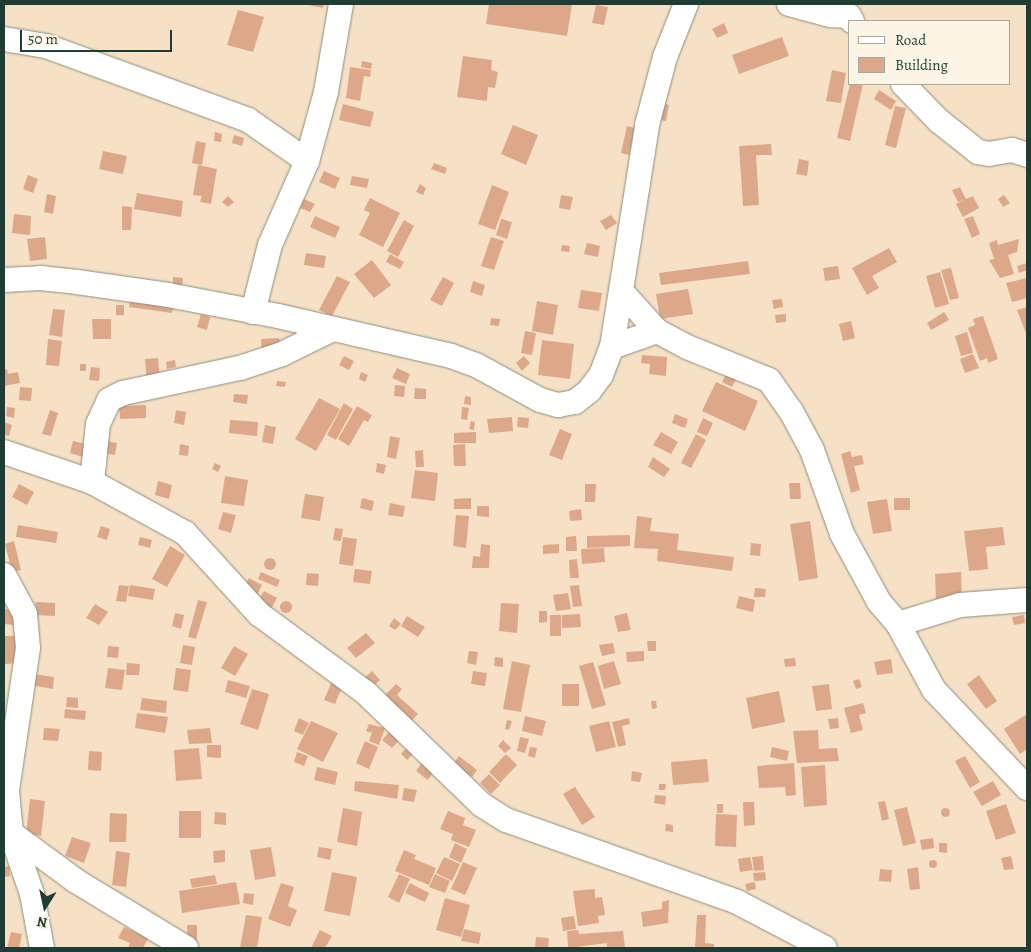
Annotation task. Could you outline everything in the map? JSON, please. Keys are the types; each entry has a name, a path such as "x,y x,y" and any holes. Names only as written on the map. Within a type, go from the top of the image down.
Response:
{"street":[{"path":"253,312 270,245 307,161 326,92 341,4"},
{"path":"4,280 40,278 77,282 168,295 253,312 476,365 540,400 558,405 575,402 589,392 601,375 612,346 647,125 665,57 686,4"},
{"path":"789,4 822,14 849,16 851,20"},
{"path":"4,39 46,46 248,120 307,161"},
{"path":"904,85 939,122 978,152 990,154 1012,150 1027,155"},
{"path":"622,292 657,331 687,347 769,380 791,411 812,450 842,534 879,602 898,624 934,690 1027,788"},
{"path":"92,482 98,424 109,400 123,393 274,357 331,330"},
{"path":"612,346 657,331"},
{"path":"4,452 92,482 185,533 259,614 366,693 482,805 506,820 737,902 825,948"},
{"path":"4,575 25,614 28,648 6,792 7,830 32,894 42,948"},
{"path":"898,624 960,605 1027,600"},
{"path":"7,830 76,881 186,948"}],"building":[{"path":"303,4 324,4 323,8"},
{"path":"489,4 572,4 567,36 486,24"},
{"path":"596,5 608,7 604,25 592,23"},
{"path":"238,10 264,17 253,52 227,45"},
{"path":"724,23 728,33 717,38 712,29"},
{"path":"782,37 789,56 739,74 732,55"},
{"path":"463,56 492,60 491,70 498,72 495,88 488,87 487,101 457,97"},
{"path":"362,61 372,63 371,69 361,67"},
{"path":"350,67 371,70 370,77 364,76 360,101 346,98"},
{"path":"832,70 846,73 841,103 826,101"},
{"path":"850,85 863,85 850,141 837,138"},
{"path":"879,90 896,101 891,110 874,99"},
{"path":"661,103 669,105 666,121 658,120"},
{"path":"343,104 374,112 370,127 339,120"},
{"path":"895,106 906,108 896,148 885,145"},
{"path":"513,125 538,135 526,165 501,154"},
{"path":"627,126 635,128 629,155 621,153"},
{"path":"215,132 222,134 221,142 214,141"},
{"path":"234,135 244,138 242,146 232,143"},
{"path":"196,141 206,143 202,165 192,163"},
{"path":"771,144 772,155 756,155 759,205 743,206 739,146"},
{"path":"103,151 127,156 123,174 99,169"},
{"path":"799,159 809,161 807,176 796,174"},
{"path":"434,163 447,168 445,174 431,169"},
{"path":"198,165 217,169 211,204 200,202 202,196 193,195"},
{"path":"324,171 340,178 335,189 319,182"},
{"path":"28,175 38,179 33,193 23,189"},
{"path":"352,176 369,179 367,188 350,185"},
{"path":"420,184 426,188 423,195 416,192"},
{"path":"492,185 509,192 495,230 478,224"},
{"path":"960,187 966,199 973,196 979,208 963,217 956,204 964,200 958,202 952,190"},
{"path":"137,193 183,201 181,217 134,209"},
{"path":"47,194 56,196 53,214 44,212"},
{"path":"561,195 573,197 570,210 559,208"},
{"path":"1004,195 1010,203 1003,207 998,199"},
{"path":"228,196 234,202 228,207 222,202"},
{"path":"302,198 315,204 310,212 298,207"},
{"path":"370,198 400,213 383,247 359,235 370,213 364,210"},
{"path":"122,206 132,207 131,230 122,230"},
{"path":"14,214 31,216 30,235 12,233"},
{"path":"611,215 617,223 606,230 600,221"},
{"path":"315,216 340,227 335,238 310,227"},
{"path":"973,216 980,234 972,238 964,219"},
{"path":"501,219 512,222 507,239 496,235"},
{"path":"404,220 414,226 398,257 387,251"},
{"path":"45,237 47,259 30,261 27,239"},
{"path":"491,237 504,241 494,270 481,266"},
{"path":"1019,239 1017,252 1008,255 1014,274 1000,278 989,260 994,259 989,243 997,240 998,245"},
{"path":"587,243 600,246 598,257 584,254"},
{"path":"562,245 570,246 569,252 561,251"},
{"path":"889,248 897,262 872,276 879,288 867,295 852,268"},
{"path":"306,253 326,256 324,268 304,265"},
{"path":"390,254 404,262 400,269 386,262"},
{"path":"372,260 391,285 374,298 354,274"},
{"path":"748,261 750,274 661,285 659,273"},
{"path":"1027,263 1027,270 1019,273 1017,266"},
{"path":"838,266 840,279 825,281 823,268"},
{"path":"951,268 959,298 950,300 941,270"},
{"path":"940,272 949,304 935,308 926,276"},
{"path":"337,276 350,282 332,316 319,310"},
{"path":"173,277 183,278 182,288 173,287"},
{"path":"443,277 454,283 442,306 430,300"},
{"path":"1027,278 1027,298 1012,302 1006,283"},
{"path":"473,281 485,285 482,296 470,292"},
{"path":"688,289 693,314 660,319 656,294"},
{"path":"581,290 602,293 599,311 578,308"},
{"path":"131,297 174,303 172,313 129,307"},
{"path":"782,299 783,307 774,309 772,300"},
{"path":"537,301 558,305 553,335 532,331"},
{"path":"116,305 124,305 124,315 116,315"},
{"path":"1027,307 1027,336 1017,310"},
{"path":"53,309 65,310 62,337 49,335"},
{"path":"944,312 949,320 931,330 927,323"},
{"path":"201,314 210,317 207,330 197,327"},
{"path":"786,314 786,322 776,323 775,315"},
{"path":"983,316 998,359 988,363 987,358 980,361 968,328 975,325 973,319"},
{"path":"491,318 500,319 499,326 490,325"},
{"path":"92,319 111,319 111,339 93,339"},
{"path":"851,321 855,338 843,341 839,324"},
{"path":"525,331 536,333 532,355 521,353"},
{"path":"967,332 973,353 961,356 955,336"},
{"path":"279,338 281,352 262,353 261,339"},
{"path":"48,339 62,341 59,366 46,365"},
{"path":"542,340 574,344 570,379 538,375"},
{"path":"973,354 979,368 965,373 960,359"},
{"path":"642,355 667,357 666,376 649,374 650,364 641,363"},
{"path":"344,356 354,361 349,370 339,365"},
{"path":"524,356 530,363 522,371 516,363"},
{"path":"158,358 160,382 147,383 145,359"},
{"path":"175,360 176,367 167,369 166,362"},
{"path":"80,364 86,364 86,371 80,371"},
{"path":"91,367 100,368 99,381 89,380"},
{"path":"397,368 410,374 406,384 392,378"},
{"path":"7,369 8,374 18,372 20,383 4,386 4,370"},
{"path":"361,372 368,375 365,382 359,379"},
{"path":"726,374 736,379 732,387 722,382"},
{"path":"277,381 286,382 285,387 276,386"},
{"path":"716,382 758,401 745,431 702,411"},
{"path":"395,385 405,386 404,397 394,396"},
{"path":"20,387 32,388 31,401 19,400"},
{"path":"415,388 426,389 426,399 414,399"},
{"path":"234,394 248,395 247,404 233,402"},
{"path":"465,396 471,397 471,405 464,404"},
{"path":"319,398 340,409 316,451 295,439"},
{"path":"344,403 353,409 336,440 327,435"},
{"path":"146,405 146,418 120,419 119,406"},
{"path":"357,406 372,415 368,422 364,420 349,446 338,439"},
{"path":"7,407 15,408 14,418 6,416"},
{"path":"462,407 469,408 467,420 461,419"},
{"path":"50,410 58,413 51,436 42,434"},
{"path":"176,410 186,412 184,425 174,423"},
{"path":"675,414 688,419 685,428 672,423"},
{"path":"512,417 513,431 489,433 487,419"},
{"path":"518,417 529,418 528,428 517,427"},
{"path":"703,418 713,423 707,436 697,432"},
{"path":"230,420 258,422 257,436 229,433"},
{"path":"471,421 475,422 474,430 469,429"},
{"path":"4,422 12,425 9,436 4,435"},
{"path":"265,425 276,427 273,444 262,442"},
{"path":"560,429 572,434 562,460 549,455"},
{"path":"476,432 476,443 454,443 454,433"},
{"path":"661,432 678,442 671,454 653,445"},
{"path":"696,434 706,440 691,468 681,463"},
{"path":"390,436 400,438 396,459 387,457"},
{"path":"73,441 86,444 83,457 70,453"},
{"path":"105,441 117,443 115,455 103,453"},
{"path":"180,444 189,446 188,456 179,455"},
{"path":"465,444 466,466 454,466 453,445"},
{"path":"423,450 424,467 416,467 415,451"},
{"path":"850,451 852,457 862,455 864,464 854,466 860,490 851,493 841,454"},
{"path":"653,457 670,469 664,477 648,467"},
{"path":"215,463 221,466 218,472 212,469"},
{"path":"377,463 386,465 384,474 376,472"},
{"path":"415,470 438,473 435,501 411,498"},
{"path":"225,476 248,480 244,506 221,503"},
{"path":"158,481 172,485 169,499 155,495"},
{"path":"789,483 800,483 801,499 790,499"},
{"path":"19,484 34,492 27,505 12,497"},
{"path":"585,484 596,484 595,502 585,502"},
{"path":"305,494 324,497 320,521 301,518"},
{"path":"362,498 374,501 372,511 360,508"},
{"path":"471,498 471,509 454,509 454,499"},
{"path":"894,498 910,498 910,510 894,510"},
{"path":"887,499 892,531 873,534 867,502"},
{"path":"390,503 405,506 403,517 388,515"},
{"path":"477,506 489,506 489,517 477,516"},
{"path":"581,509 582,520 570,521 569,511"},
{"path":"223,512 236,515 231,533 218,529"},
{"path":"456,515 469,516 466,548 453,546"},
{"path":"637,516 652,518 650,531 679,534 677,550 734,557 732,571 657,561 658,549 634,548"},
{"path":"810,521 818,578 799,581 790,524"},
{"path":"18,525 58,532 56,543 16,537"},
{"path":"101,526 110,529 107,540 97,537"},
{"path":"1003,527 1005,545 986,547 988,569 969,571 964,531"},
{"path":"335,528 343,529 341,541 333,540"},
{"path":"630,535 630,546 587,548 587,536"},
{"path":"576,536 577,551 566,551 566,537"},
{"path":"140,537 152,540 150,548 138,545"},
{"path":"343,537 357,539 353,566 339,564"},
{"path":"14,541 21,570 12,572 5,544"},
{"path":"751,543 761,544 760,556 750,555"},
{"path":"481,544 490,545 489,568 472,568 473,556 480,557"},
{"path":"559,544 559,553 543,554 543,545"},
{"path":"170,546 185,555 167,587 152,579"},
{"path":"604,548 605,562 582,564 581,549"},
{"path":"272,558 275,559 275,569 268,570 265,569 264,562 265,559"},
{"path":"577,559 579,578 570,578 569,560"},
{"path":"355,569 372,571 370,584 353,582"},
{"path":"261,572 280,580 277,587 258,579"},
{"path":"961,572 962,598 936,599 935,574"},
{"path":"307,573 319,574 318,586 306,585"},
{"path":"249,578 262,585 255,599 242,592"},
{"path":"119,585 129,586 126,602 116,601"},
{"path":"130,585 155,589 153,600 128,596"},
{"path":"579,585 582,606 573,607 570,586"},
{"path":"755,588 766,589 765,597 754,597"},
{"path":"264,591 277,598 269,612 256,605"},
{"path":"568,593 571,609 556,611 553,595"},
{"path":"739,596 755,600 753,612 736,608"},
{"path":"198,600 207,602 196,639 188,637"},
{"path":"284,601 288,601 292,607 288,613 284,613 280,609 280,605"},
{"path":"36,602 55,603 55,616 35,615"},
{"path":"501,603 519,604 517,633 499,631"},
{"path":"95,604 108,612 99,625 86,618"},
{"path":"4,609 15,610 14,625 4,624"},
{"path":"539,611 547,611 547,622 539,623"},
{"path":"175,613 184,615 181,629 172,626"},
{"path":"627,613 631,630 618,632 614,616"},
{"path":"580,614 581,627 562,628 562,615"},
{"path":"550,615 561,615 561,636 550,636"},
{"path":"1024,615 1025,623 1014,625 1012,617"},
{"path":"407,616 425,627 418,637 401,626"},
{"path":"394,618 401,624 395,630 389,626"},
{"path":"366,633 375,643 356,658 347,648"},
{"path":"4,636 18,636 18,663 4,664"},
{"path":"647,641 656,641 656,651 648,651"},
{"path":"613,643 615,653 602,656 599,645"},
{"path":"183,645 195,647 192,665 180,663"},
{"path":"108,646 119,647 118,658 107,657"},
{"path":"234,646 248,654 235,676 221,668"},
{"path":"469,651 478,652 476,665 467,663"},
{"path":"644,651 644,661 627,662 626,652"},
{"path":"495,657 503,658 503,667 494,666"},
{"path":"795,658 796,666 785,667 784,659"},
{"path":"891,659 893,673 877,675 874,662"},
{"path":"512,661 530,665 521,712 503,709"},
{"path":"614,661 621,684 604,689 598,666"},
{"path":"593,662 606,705 592,709 579,666"},
{"path":"127,663 140,664 139,675 126,675"},
{"path":"108,668 125,670 122,690 105,688"},
{"path":"176,668 191,670 188,692 173,690"},
{"path":"372,671 380,680 369,690 361,681"},
{"path":"473,671 487,673 485,686 471,684"},
{"path":"33,674 54,677 53,689 31,685"},
{"path":"979,675 997,701 986,709 967,684"},
{"path":"859,679 862,687 856,689 853,681"},
{"path":"228,680 250,686 246,698 225,692"},
{"path":"332,681 343,685 335,704 324,700"},
{"path":"396,684 402,689 397,695 418,714 410,722 383,697"},
{"path":"562,684 579,684 579,706 562,706"},
{"path":"829,684 832,709 816,711 812,686"},
{"path":"252,689 269,694 258,730 240,724"},
{"path":"779,691 785,722 752,729 746,698"},
{"path":"67,697 78,698 78,708 66,707"},
{"path":"142,698 167,701 166,713 140,710"},
{"path":"651,701 656,701 657,708 652,709"},
{"path":"863,703 866,713 859,715 863,730 851,733 844,708"},
{"path":"65,709 86,711 85,720 64,718"},
{"path":"137,713 168,717 165,733 135,728"},
{"path":"1027,714 1027,749 1020,754 1004,729"},
{"path":"525,716 546,721 542,736 522,731"},
{"path":"299,718 309,723 303,735 294,731"},
{"path":"629,718 630,724 622,726 626,745 618,747 612,722"},
{"path":"838,718 839,728 830,729 828,719"},
{"path":"507,720 512,721 509,730 505,729"},
{"path":"311,721 338,733 323,762 297,749"},
{"path":"609,721 616,747 596,752 589,726"},
{"path":"369,724 385,728 379,745 369,741 373,729 371,733 366,731"},
{"path":"44,728 60,729 58,741 43,740"},
{"path":"210,728 212,743 189,744 187,730"},
{"path":"391,730 401,738 392,748 382,740"},
{"path":"818,730 819,749 837,748 839,761 797,763 793,731"},
{"path":"520,737 529,739 525,753 517,751"},
{"path":"503,740 511,748 505,753 498,746"},
{"path":"365,741 378,747 369,769 356,763"},
{"path":"207,745 221,745 221,758 207,757"},
{"path":"409,745 416,751 407,760 401,754"},
{"path":"530,747 537,748 535,758 528,756"},
{"path":"772,747 789,751 787,761 770,757"},
{"path":"199,748 202,779 176,781 174,750"},
{"path":"89,751 102,752 101,771 88,770"},
{"path":"297,752 308,756 304,766 294,762"},
{"path":"506,754 517,765 500,783 489,772"},
{"path":"459,756 477,770 472,777 454,763"},
{"path":"965,756 980,782 970,788 955,761"},
{"path":"707,759 709,782 673,785 671,762"},
{"path":"423,761 435,770 428,780 416,771"},
{"path":"794,763 796,795 786,796 785,787 759,788 757,766"},
{"path":"825,765 827,805 804,807 801,767"},
{"path":"317,767 338,772 335,785 314,780"},
{"path":"632,771 642,773 640,782 631,781"},
{"path":"489,774 500,785 491,794 480,783"},
{"path":"355,781 399,785 397,799 354,791"},
{"path":"993,781 1001,795 982,806 973,792"},
{"path":"659,784 666,784 665,790 659,790"},
{"path":"575,787 595,817 582,825 563,794"},
{"path":"404,788 417,790 414,802 402,800"},
{"path":"655,795 666,796 665,805 654,803"},
{"path":"30,799 45,801 41,836 26,834"},
{"path":"885,801 889,819 882,821 878,802"},
{"path":"743,802 754,802 755,825 744,826"},
{"path":"717,804 723,804 723,813 717,813"},
{"path":"1006,804 1016,833 996,840 986,811"},
{"path":"907,807 916,843 903,846 894,810"},
{"path":"945,807 950,812 945,817 940,812"},
{"path":"343,808 362,812 357,846 337,842"},
{"path":"179,811 201,811 201,838 179,838"},
{"path":"448,811 465,818 463,825 476,830 469,847 451,840 453,834 440,829"},
{"path":"215,812 226,813 226,825 214,824"},
{"path":"110,813 127,814 126,842 109,842"},
{"path":"716,814 737,815 736,847 715,846"},
{"path":"666,824 673,825 673,832 665,831"},
{"path":"72,837 91,843 84,863 65,856"},
{"path":"933,838 934,848 922,850 920,840"},
{"path":"455,843 467,849 461,863 449,857"},
{"path":"939,843 947,843 947,853 939,852"},
{"path":"271,847 276,876 255,880 250,850"},
{"path":"319,847 332,849 330,860 317,857"},
{"path":"225,850 225,862 214,863 213,851"},
{"path":"404,850 416,855 414,859 436,868 429,885 395,871"},
{"path":"116,851 130,853 126,887 112,885"},
{"path":"763,856 764,870 754,871 752,857"},
{"path":"1011,856 1014,869 1004,870 1001,858"},
{"path":"444,857 460,864 452,881 436,873"},
{"path":"750,857 753,870 740,872 738,859"},
{"path":"933,860 937,864 933,868 929,864"},
{"path":"463,862 477,868 465,895 451,889"},
{"path":"9,866 10,876 4,877 4,867"},
{"path":"918,867 920,889 910,890 907,869"},
{"path":"880,869 892,870 891,882 879,881"},
{"path":"332,872 357,877 350,916 324,911"},
{"path":"765,872 766,880 754,881 753,873"},
{"path":"399,874 410,879 399,903 388,897"},
{"path":"435,874 450,881 445,893 429,887"},
{"path":"215,875 217,884 192,888 190,879"},
{"path":"236,882 240,904 182,913 179,891"},
{"path":"755,882 756,889 747,891 745,884"},
{"path":"281,883 294,887 288,906 297,910 290,927 268,919"},
{"path":"410,883 429,893 425,902 405,893"},
{"path":"595,889 595,898 602,897 605,915 598,916 599,923 578,926 573,891"},
{"path":"244,893 254,894 253,905 243,903"},
{"path":"445,898 470,905 461,937 436,930"},
{"path":"669,900 668,923 643,927 641,912 662,909 662,902"},
{"path":"246,915 262,917 257,948 240,948"},
{"path":"697,915 706,915 705,943 714,944 714,948 695,948"},
{"path":"574,916 576,929 563,931 561,918"},
{"path":"187,925 197,925 197,946 188,946"},
{"path":"124,927 148,938 143,948 128,948 130,943 118,938"},
{"path":"464,929 481,933 479,944 461,941"},
{"path":"320,930 332,936 325,948 311,948"},
{"path":"578,930 579,934 623,931 625,948 607,948 607,943 568,948 567,931"},
{"path":"11,932 22,934 19,948 7,948"},
{"path":"536,937 549,938 548,948 535,948"}]}
